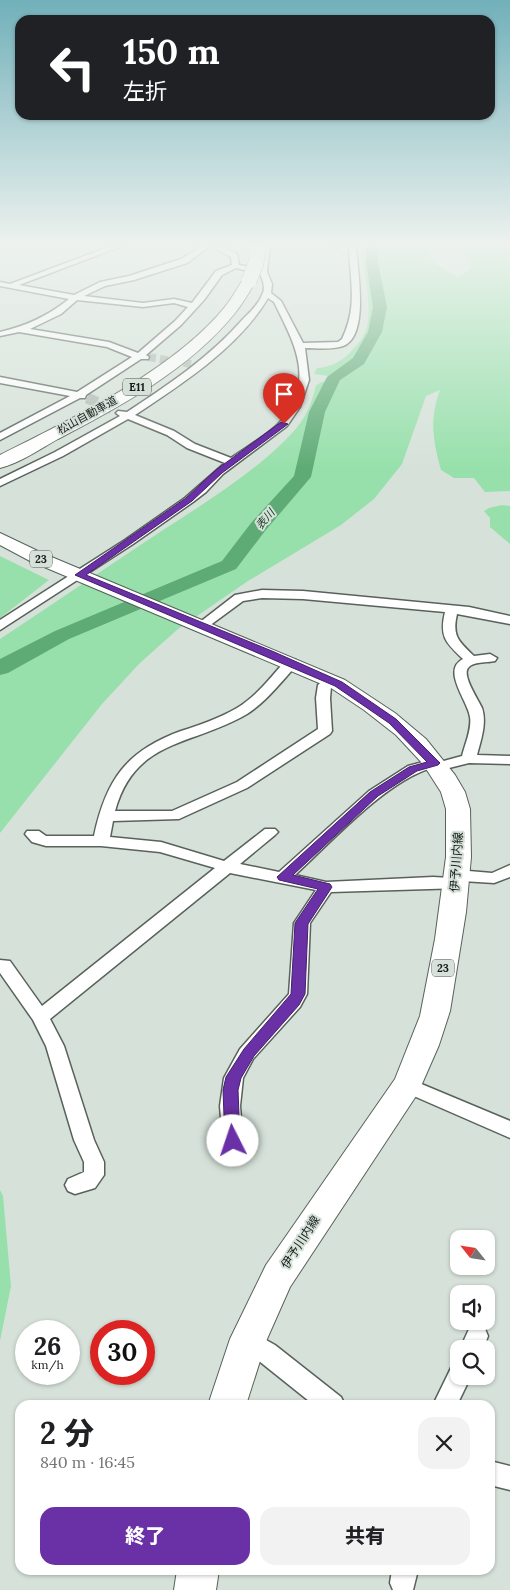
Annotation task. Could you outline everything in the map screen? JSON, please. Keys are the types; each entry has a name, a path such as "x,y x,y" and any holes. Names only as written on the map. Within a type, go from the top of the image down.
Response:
{"highway":[{"name":"松山自動車道","path":"0,452 78,411 158,362 182,344 207,320"},
{"name":"松山自動車道","path":"0,462 137,387 170,364 220,320"}],"main road":[{"name":"伊予川内線","path":"0,538 36,557 291,663 331,681 367,702 393,721 436,765 453,793 458,811 456,879 448,942 433,1021 407,1085 278,1276 262,1306 233,1382 228,1400"},
{"path":"195,1590 197,1575"}],"street":[{"path":"0,334 20,330 41,320"},
{"path":"0,437 83,397 144,357 155,343 179,320"},
{"path":"0,482 59,454 128,415 179,382 195,365 234,335 248,320"},
{"path":"0,626 81,576 189,500 219,472 284,424 290,415 305,380 300,346 287,320"},
{"path":"300,346 340,344 346,341 355,320"},
{"path":"20,330 101,343 144,357"},
{"path":"126,351 155,343"},
{"path":"0,380 83,397"},
{"path":"115,410 179,437 189,442 191,446 232,462"},
{"path":"198,625 233,601 255,594 303,595 469,611 510,620"},
{"path":"452,610 448,634 451,640 470,659"},
{"path":"469,759 477,717 462,684 462,668 464,663 470,659 490,658"},
{"path":"101,841 110,802 121,778 142,755 148,750 240,712 257,699 291,663"},
{"path":"108,816 174,816 249,781 325,731 323,698 325,685 331,681"},
{"path":"284,877 374,794 413,769 469,759 510,760"},
{"path":"40,1017 270,832"},
{"path":"33,834 38,839 46,842 101,841 161,847 228,867 326,887 494,878 510,870"},
{"path":"234,1156 231,1090 234,1077 249,1052 294,1002 298,994 302,923 326,887"},
{"path":"4,965 40,1017 55,1046 84,1140 94,1162 94,1175 88,1182 75,1185"},
{"path":"407,1085 510,1130"},
{"path":"248,1341 267,1353 327,1400"},
{"path":"447,1400 455,1385"},
{"path":"495,1474 510,1478"}],"green space":[{"path":"368,320 510,320 510,491 485,492 474,478 454,478 441,470 433,430 434,411 440,390 426,396 402,464 374,499 341,525 248,581 178,629 139,664 102,704 0,833 0,639 228,487 263,460 302,421 313,398 316,385 327,380 329,376 314,374 317,368 332,365 345,357 359,343"},
{"path":"502,505 510,506 510,544 490,527 490,518 484,511"},
{"path":"0,556 49,580 0,618"},
{"path":"0,1190 3,1196 11,1286 0,1341"}],"waterway":[{"name":"表川","path":"0,668 62,635 229,565 258,527 302,477 317,412 334,377 359,361 375,332 377,320"}],"tunnel":[{"path":"148,357 191,364"},
{"path":"87,398 115,410"}],"route":[{"path":"233,1141 231,1090 234,1077 249,1052 294,1002 298,994 302,923 326,887 284,877 374,794 413,769 434,763 393,721 338,684 79,575 189,500 202,490 219,472 284,424"}]}
